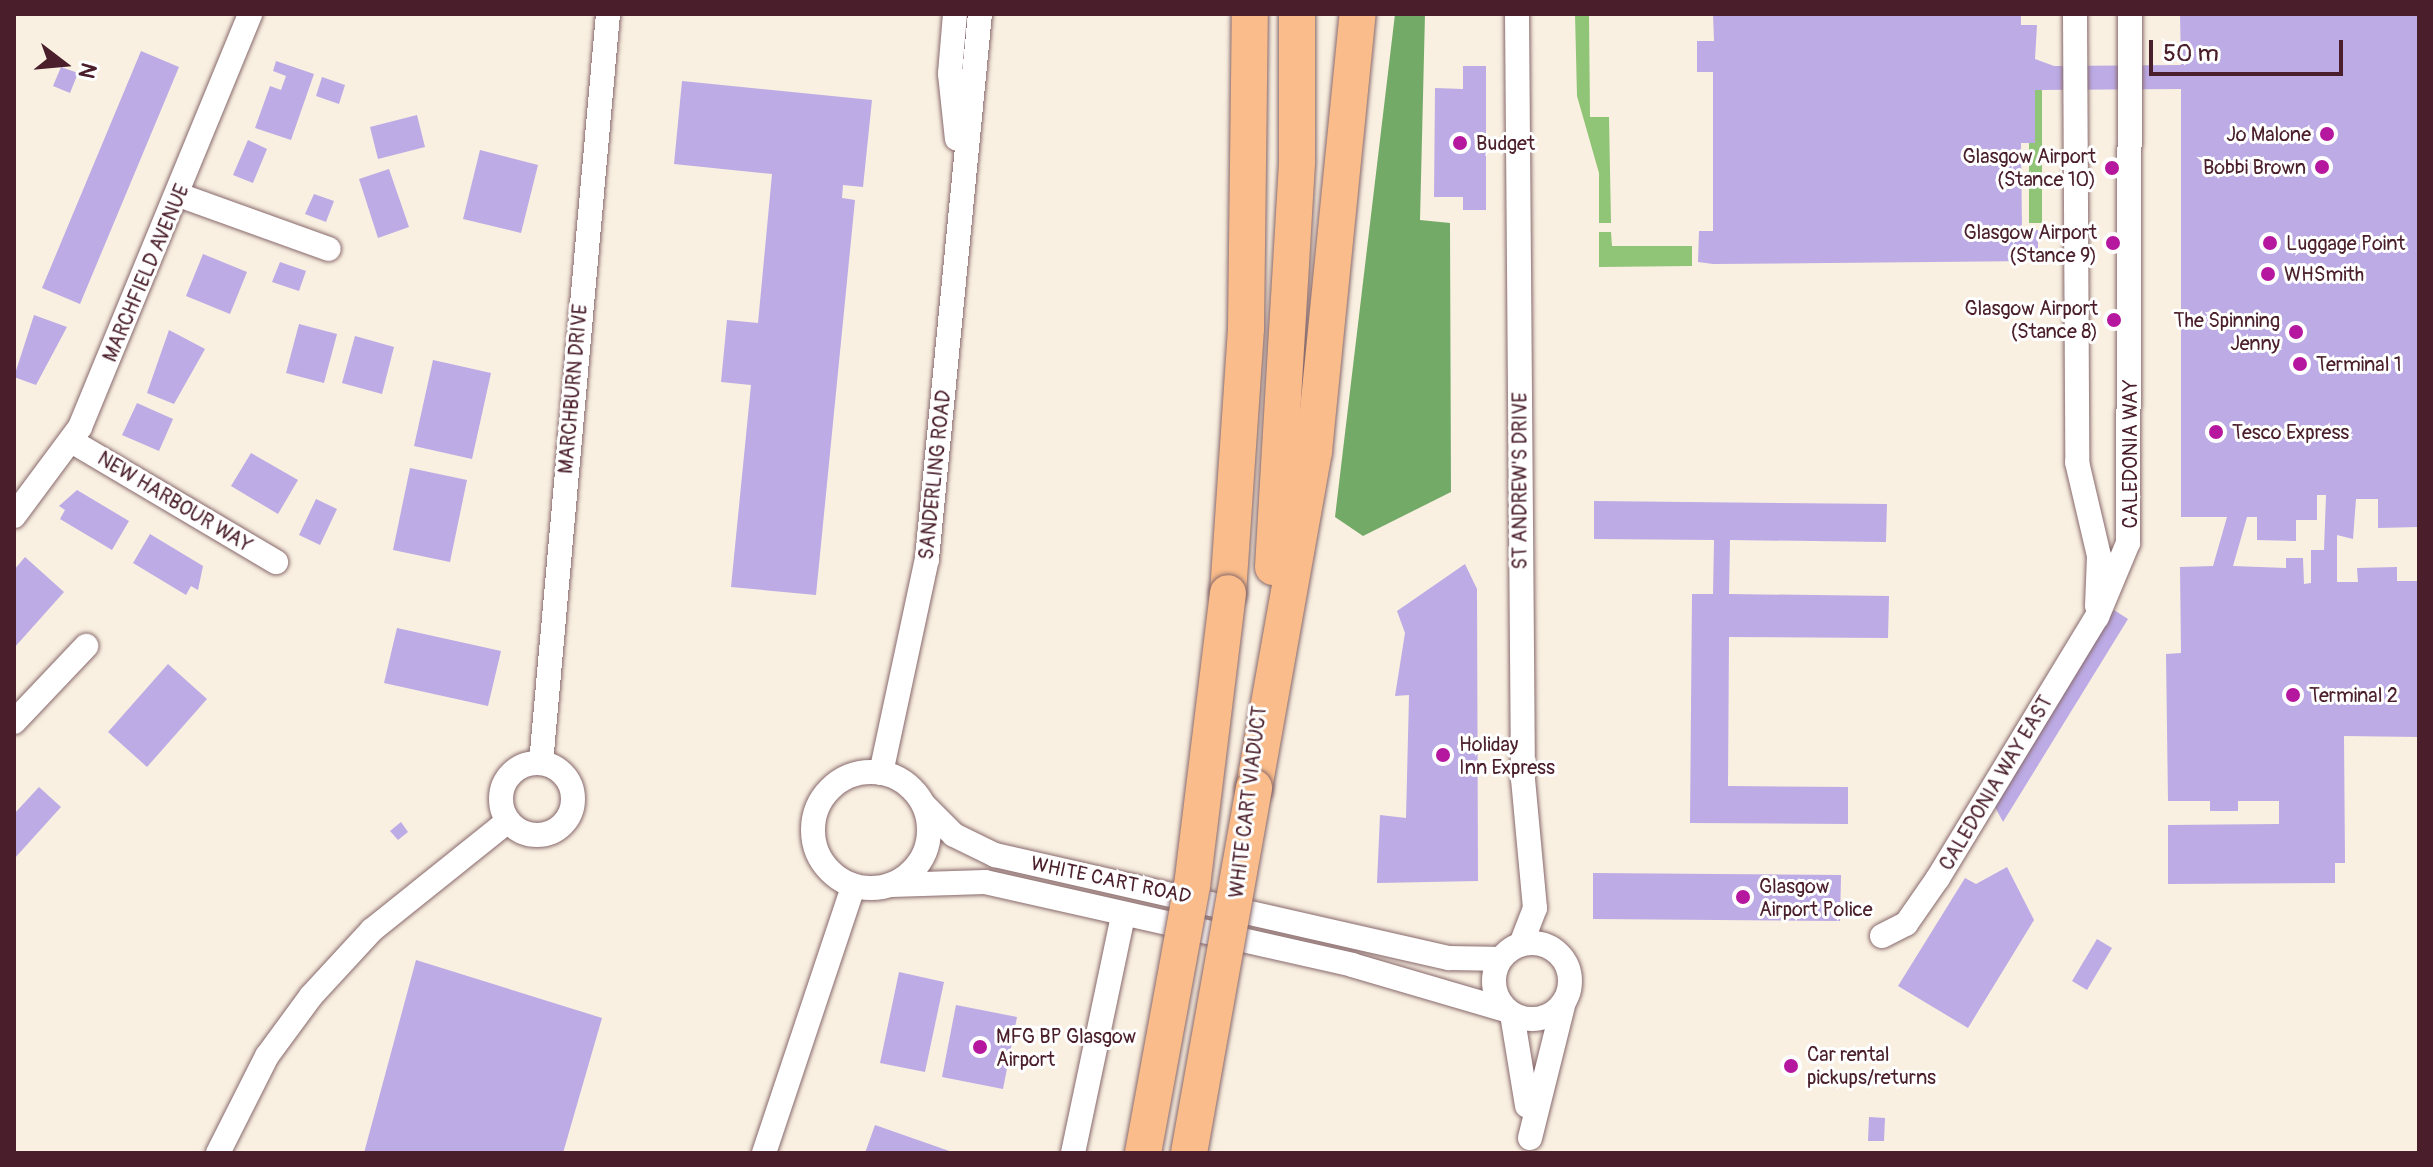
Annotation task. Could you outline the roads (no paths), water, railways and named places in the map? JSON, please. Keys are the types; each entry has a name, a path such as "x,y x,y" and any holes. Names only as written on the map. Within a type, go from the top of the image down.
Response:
{"highway":[{"path":"1143,1153 1192,886 1240,449 1250,14"},
{"path":"1297,14 1298,449"},
{"path":"1298,449 1358,14"},
{"name":"WHITE CART VIADUCT","path":"1189,1153 1254,788 1298,449"}],"street":[{"name":"MARCHFIELD AVENUE","path":"14,516 73,442 179,195 250,14"},
{"name":"MARCHBURN DRIVE","path":"541,763 608,14"},
{"name":"SANDERLING ROAD","path":"955,14 950,74 961,173"},
{"name":"SANDERLING ROAD","path":"881,773 927,559 961,173 980,14"},
{"name":"ST ANDREW'S DRIVE","path":"1517,14 1523,779 1535,908 1521,944"},
{"name":"CALEDONIA WAY","path":"2075,14 2077,462 2099,556 2097,617"},
{"name":"CALEDONIA WAY","path":"2097,617 2131,525 2130,14"},
{"path":"179,195 329,249"},
{"name":"NEW HARBOUR WAY","path":"73,442 276,562"},
{"name":"CALEDONIA WAY EAST","path":"1882,936 1906,924 1938,878 2097,617"},
{"path":"14,722 86,646"},
{"path":"541,763 570,785 568,817 540,835 508,821 504,784 521,767 541,763"},
{"path":"881,773 909,785 924,805 927,847 913,871 891,885 853,887 821,861 813,822 838,781 881,773"},
{"name":"WHITE CART ROAD","path":"924,805 954,835 995,855 1449,958 1500,959"},
{"path":"218,1153 267,1056 311,996 372,930 508,821"},
{"name":"WHITE CART ROAD","path":"891,885 985,882 1123,916 1352,965 1509,1012"},
{"path":"764,1153 853,887"},
{"name":"WHITE CART ROAD","path":"1073,1153 1123,916"},
{"path":"1521,944 1558,953 1569,976 1530,1145 1509,1012 1493,983 1500,959 1521,944"},
{"path":"1509,1012 1535,1019 1565,1000"}],"place":[{"name":"Jo Malone","path":"2327,134"},
{"name":"Budget","path":"1460,143"},
{"name":"Bobbi Brown","path":"2322,167"},
{"name":"Glasgow Airport (Stance 10)","path":"2112,168"},
{"name":"Glasgow Airport (Stance 9)","path":"2113,243"},
{"name":"Luggage Point","path":"2270,243"},
{"name":"WHSmith","path":"2268,274"},
{"name":"Glasgow Airport (Stance 8)","path":"2114,320"},
{"name":"The Spinning Jenny","path":"2296,332"},
{"name":"Terminal 1","path":"2300,364"},
{"name":"Tesco Express","path":"2216,432"},
{"name":"Terminal 2","path":"2293,695"},
{"name":"Holiday Inn Express","path":"1443,755"},
{"name":"Glasgow Airport Police","path":"1743,897"},
{"name":"MFG BP Glasgow Airport","path":"980,1047"},
{"name":"Car rental pickups/returns","path":"1791,1066"}]}
